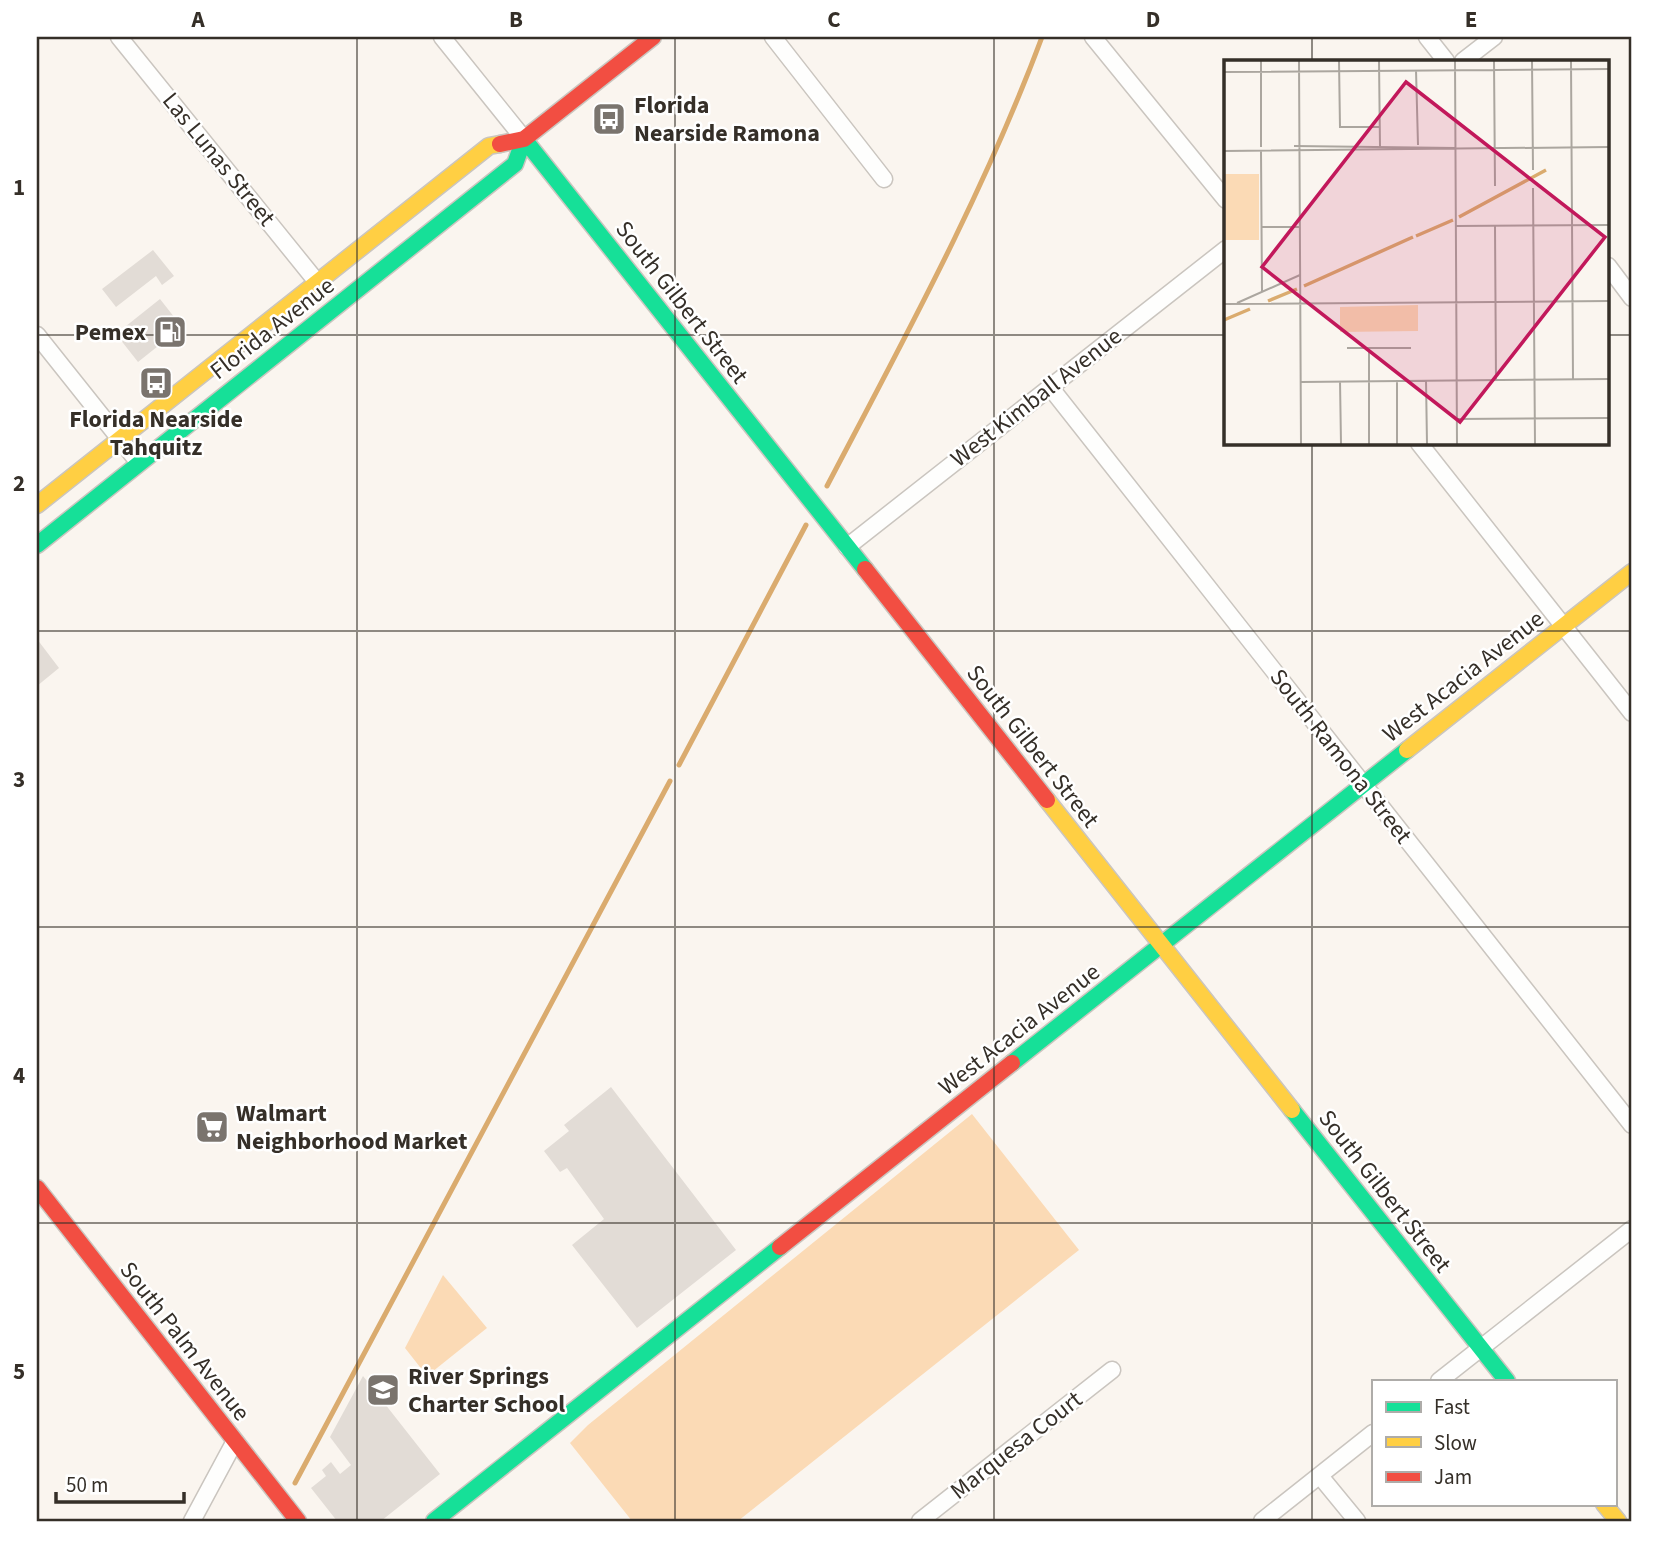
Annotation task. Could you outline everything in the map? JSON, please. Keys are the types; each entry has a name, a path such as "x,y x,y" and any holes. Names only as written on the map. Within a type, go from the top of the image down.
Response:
{"street":[{"name":"Las Lunas Street","path":"119,37 317,282"},
{"path":"442,37 524,139"},
{"name":"Florida Avenue","path":"37,505 489,146 524,139 653,37"},
{"path":"772,37 884,179"},
{"path":"1093,37 1224,198"},
{"path":"1427,37 1445,60"},
{"path":"1464,60 1494,37"},
{"name":"Florida Avenue","path":"37,545 515,164 524,139"},
{"name":"South Gilbert Street","path":"524,139 1506,1380"},
{"name":"West Kimball Avenue","path":"847,547 1224,251"},
{"path":"1610,270 1632,298"},
{"path":"230,389 249,358 322,299 317,282"},
{"path":"38,339 139,463"},
{"name":"South Ramona Street","path":"1049,387 1632,1125"},
{"path":"1420,444 1632,713"},
{"name":"West Acacia Avenue","path":"435,1521 1632,572"},
{"name":"South Palm Avenue","path":"37,1191 295,1518"},
{"path":"1440,1380 1632,1229"},
{"name":"Marquesa Court","path":"920,1521 1112,1370"},
{"path":"1262,1521 1372,1434"},
{"path":"192,1521 235,1441"},
{"path":"1320,1476 1357,1521"},
{"path":"1606,1506 1618,1521"}],"shaded area":[{"path":"972,1114 1079,1250 738,1521 632,1521 570,1443 588,1425"},
{"path":"443,1275 487,1328 427,1376 405,1348"}],"building":[{"path":"153,250 174,276 162,285 156,276 116,307 102,289"},
{"path":"160,299 182,327 138,362 116,334"},
{"path":"37,639 59,668 37,686"},
{"path":"611,1087 736,1250 637,1328 572,1245 604,1219 567,1168 560,1172 544,1151 569,1131 564,1125"},
{"path":"363,1376 440,1474 381,1521 337,1521 311,1488 326,1476 322,1470 331,1462 340,1474 351,1465 330,1437"}],"waterway":[{"path":"827,486 969,209 1042,37"},
{"path":"679,765 806,525"},
{"path":"295,1483 670,781"}],"traffic: fast":[{"path":"524,139 865,569"},
{"path":"37,545 515,164 524,139"},
{"path":"1012,1063 1407,750"},
{"path":"1292,1110 1506,1380"},
{"path":"434,1521 780,1247"}],"traffic: slow":[{"path":"37,505 489,146 500,144"},
{"path":"1407,750 1632,572"},
{"path":"1047,800 1292,1110"},
{"path":"1606,1506 1618,1521"}],"traffic: jam":[{"path":"500,144 524,139 653,37"},
{"path":"865,569 1047,800"},
{"path":"780,1247 1012,1063"},
{"path":"37,1188 298,1521"}],"place":[{"name":"Florida Nearside Ramona","path":"609,119"},
{"name":"Pemex","path":"170,332"},
{"name":"Florida Nearside Tahquitz","path":"156,383"},
{"name":"Walmart Neighborhood Market","path":"212,1127"},
{"name":"River Springs Charter School","path":"383,1390"}]}
